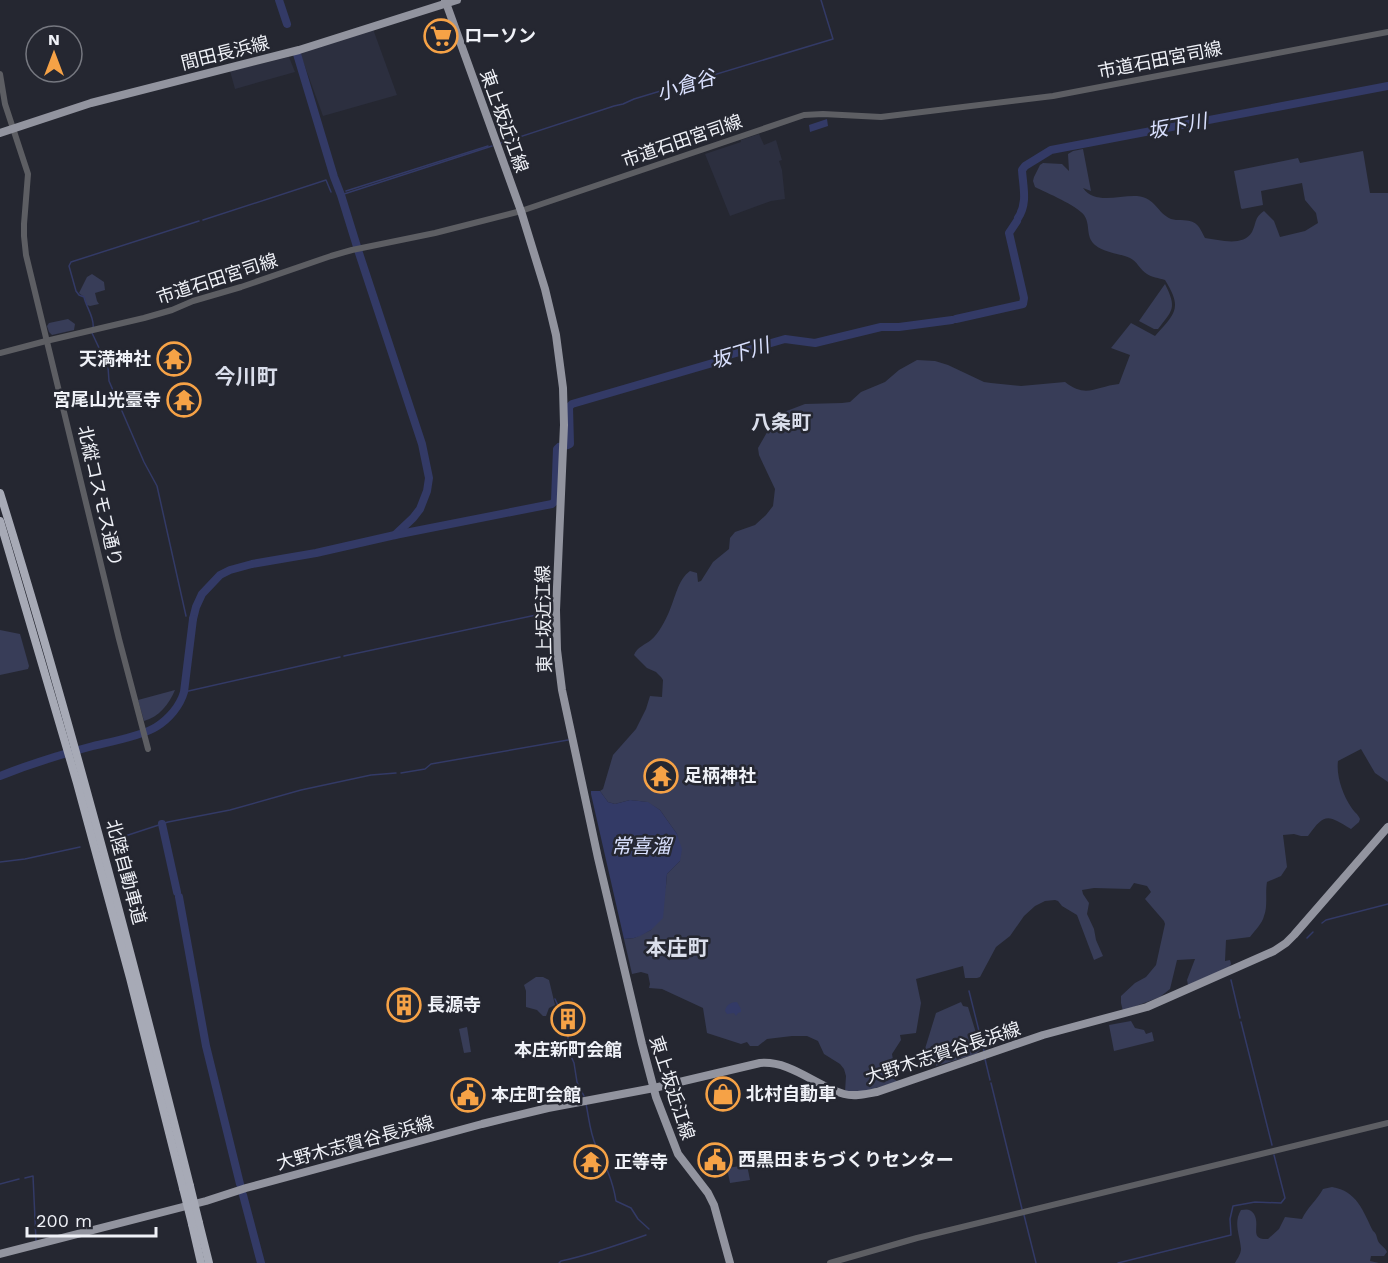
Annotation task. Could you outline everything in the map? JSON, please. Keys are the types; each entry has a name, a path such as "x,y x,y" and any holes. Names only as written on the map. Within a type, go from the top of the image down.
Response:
{"highway":[{"name":"北陸自動車道","path":"0,493 81,782 132,988 195,1223 209,1263"},
{"name":"北陸自動車道","path":"0,521 66,731"},
{"name":"北陸自動車道","path":"195,1223 201,1263"}],"main road":[{"name":"間田長浜線","path":"0,133 91,103 298,50 457,0"},
{"name":"東上坂近江線","path":"446,2 521,211 553,320 563,388 564,441 556,610 557,650 562,690 598,858 637,1025 667,1128 678,1154 708,1193 714,1205 730,1263"},
{"name":"大野木志賀谷長浜線","path":"0,1254 206,1201 471,1127 548,1108 654,1088 753,1064 769,1062 786,1067 842,1093 862,1095 877,1092 1043,1035 1147,1007 1264,956 1286,943 1388,827"}],"street":[{"name":"市道石田宮司線","path":"0,353 163,313 331,256 435,234 521,211 804,116 823,114 881,117 1053,96 1388,32"},
{"name":"北縦コスモス通り","path":"0,74 5,104 28,174 24,230 26,255 122,652 148,749"},
{"path":"830,1263 917,1238 1388,1123"}],"shaded area":[{"path":"373,29 397,95 323,116 300,53"},
{"path":"289,57 295,72 235,89 230,71"},
{"path":"759,134 764,145 776,140 782,160 779,161 785,199 771,201 730,216 705,154"},
{"path":"1083,149 1091,191 1083,188 1088,193 1101,198 1143,197 1166,216 1194,222 1199,226 1205,238 1217,240 1237,241 1248,237 1257,218 1264,211 1274,221 1280,237 1305,231 1318,223 1316,213 1305,200 1302,183 1261,191 1263,205 1242,209 1234,171 1298,158 1300,163 1363,151 1370,193 1388,193 1388,782 1375,773 1361,749 1338,761 1341,785 1348,802 1360,819 1359,822 1351,829 1327,818 1319,823 1308,836 1283,835 1287,867 1281,876 1267,882 1264,916 1250,937 1226,940 1225,961 1230,960 1229,967 1188,985 1187,980 1195,959 1177,960 1170,989 1160,997 1123,1011 1121,996 1135,983 1146,977 1156,965 1165,924 1145,899 1151,892 1147,886 1134,883 1130,889 1082,890 1089,903 1087,914 1103,956 1094,960 1077,915 1058,901 1045,901 1024,916 1010,936 996,947 980,977 965,978 963,966 916,979 921,1003 916,1033 900,1035 901,1040 892,1054 895,1071 890,1073 897,1082 865,1091 845,1092 844,1069 824,1054 818,1041 807,1036 792,1036 767,1039 758,1046 750,1046 747,1042 741,1044 707,1033 703,1008 662,989 649,988 648,974 641,972 632,974 624,939 634,938 651,930 666,885 667,874 680,861 677,834 660,810 647,802 630,800 615,804 608,802 600,791 603,789 613,755 636,729 650,696 662,697 663,680 661,677 647,668 634,655 651,640 664,623 686,575 690,571 697,573 698,582 701,581 713,562 729,549 730,538 735,532 755,525 773,506 775,489 758,448 774,420 784,412 805,404 850,402 861,392 885,382 899,370 917,360 935,361 948,365 991,383 1021,386 1065,382 1079,390 1086,391 1119,384 1130,355 1111,348 1131,323 1155,336 1172,316 1175,304 1165,280 1147,274 1130,258 1099,248 1092,242 1086,219 1080,211 1035,187 1033,181 1040,165 1043,163 1062,164 1069,171 1068,154"},
{"path":"92,274 104,282 105,290 95,293 99,304 90,306 79,293 87,277"},
{"path":"1165,284 1171,298 1172,308 1158,329 1154,329 1139,321"},
{"path":"68,319 75,324 74,330 52,335 49,332 47,326 49,323"},
{"path":"0,630 20,634 28,669 0,675"},
{"path":"175,690 163,709 144,721 138,700"},
{"path":"536,977 549,980 555,1005 549,1008 546,1016 526,1007 524,985"},
{"path":"961,1002 963,1006 968,1007 981,1049 976,1054 936,1066 935,1062 925,1065 924,1052 936,1013"},
{"path":"1131,1021 1135,1028 1144,1030 1146,1034 1152,1032 1154,1041 1114,1051 1109,1025"},
{"path":"467,1027 471,1052 464,1053 459,1029"},
{"path":"747,1165 750,1180 730,1183 727,1168"},
{"path":"1332,1187 1348,1193 1362,1209 1378,1241 1387,1252 1384,1256 1371,1256 1370,1261 1379,1263 1235,1263 1241,1251 1237,1220 1241,1210 1253,1212 1258,1237 1268,1239 1279,1229 1285,1217 1302,1219 1323,1189"}],"water":[{"path":"827,119 828,126 810,132 809,125"},
{"name":"常喜溜","path":"591,791 600,791 608,802 615,804 630,800 648,802 660,810 677,834 682,849 680,861 667,874 663,918 651,930 634,938 624,939"},
{"path":"737,1002 741,1012 736,1016 734,1013 727,1014 725,1011 728,1006"}],"waterway":[{"path":"279,0 287,24"},
{"name":"小倉谷","path":"501,143 634,99 833,39 821,0"},
{"path":"297,54 334,177 422,444 429,478 420,509 395,535"},
{"name":"坂下川","path":"1018,218 1024,201 1022,170 1051,150 1388,86"},
{"name":"小倉谷","path":"346,191 488,146"},
{"name":"小倉谷","path":"341,195 492,146"},
{"path":"203,220 326,180 331,192"},
{"path":"93,328 93,320 84,297 76,291 69,266 71,262 199,221"},
{"name":"坂下川","path":"956,319 1023,304 1024,298 1009,233 1017,221"},
{"name":"坂下川","path":"568,445 570,444 569,407 572,404 723,360 729,355 785,339 815,343 881,327 952,320"},
{"path":"92,333 108,367 109,381 144,462 157,486 186,616"},
{"path":"193,619 202,594 220,575 230,570 552,504 555,501 557,449 559,447"},
{"path":"344,656 550,612"},
{"path":"0,776 58,756 143,733 165,720 177,707 184,692 193,619"},
{"path":"184,692 340,657"},
{"path":"401,773 425,769 431,764 568,740"},
{"path":"116,839 168,822 230,810 301,790 371,775 396,773"},
{"path":"162,824 177,892"},
{"path":"0,862 80,847"},
{"path":"179,897 206,1046 240,1184"},
{"path":"1322,923 1388,904"},
{"path":"1307,938 1313,932"},
{"path":"1231,980 1240,1018"},
{"path":"969,991 984,1051"},
{"path":"555,999 560,1010 560,1023 567,1031"},
{"path":"1241,1022 1272,1145"},
{"path":"568,1034 568,1049 574,1063 577,1082 584,1096"},
{"path":"985,1059 990,1080"},
{"path":"991,1083 1022,1209"},
{"path":"586,1104 592,1136 611,1180 616,1201 631,1208 638,1219 649,1229"},
{"path":"1118,1263 1231,1235 1230,1219 1233,1206 1255,1202 1281,1203 1285,1198 1274,1155"},
{"path":"25,1178 33,1176 36,1241"},
{"path":"0,1184 19,1179"},
{"path":"243,1195 261,1263"},
{"path":"1024,1215 1036,1263"},
{"path":"559,1263 646,1235"}],"place":[{"name":"ローソン","path":"441,36"},
{"name":"天満神社","path":"174,359"},
{"name":"宮尾山光臺寺","path":"184,400"},
{"name":"足柄神社","path":"661,776"},
{"name":"長源寺","path":"404,1005"},
{"name":"本庄新町会館","path":"568,1019"},
{"name":"北村自動車","path":"723,1094"},
{"name":"本庄町会館","path":"468,1095"},
{"name":"西黒田まちづくりセンター","path":"715,1160"},
{"name":"正等寺","path":"591,1162"}],"district":[{"name":"今川町","path":"246,377"},
{"name":"八条町","path":"781,422"},
{"name":"本庄町","path":"677,948"}]}
